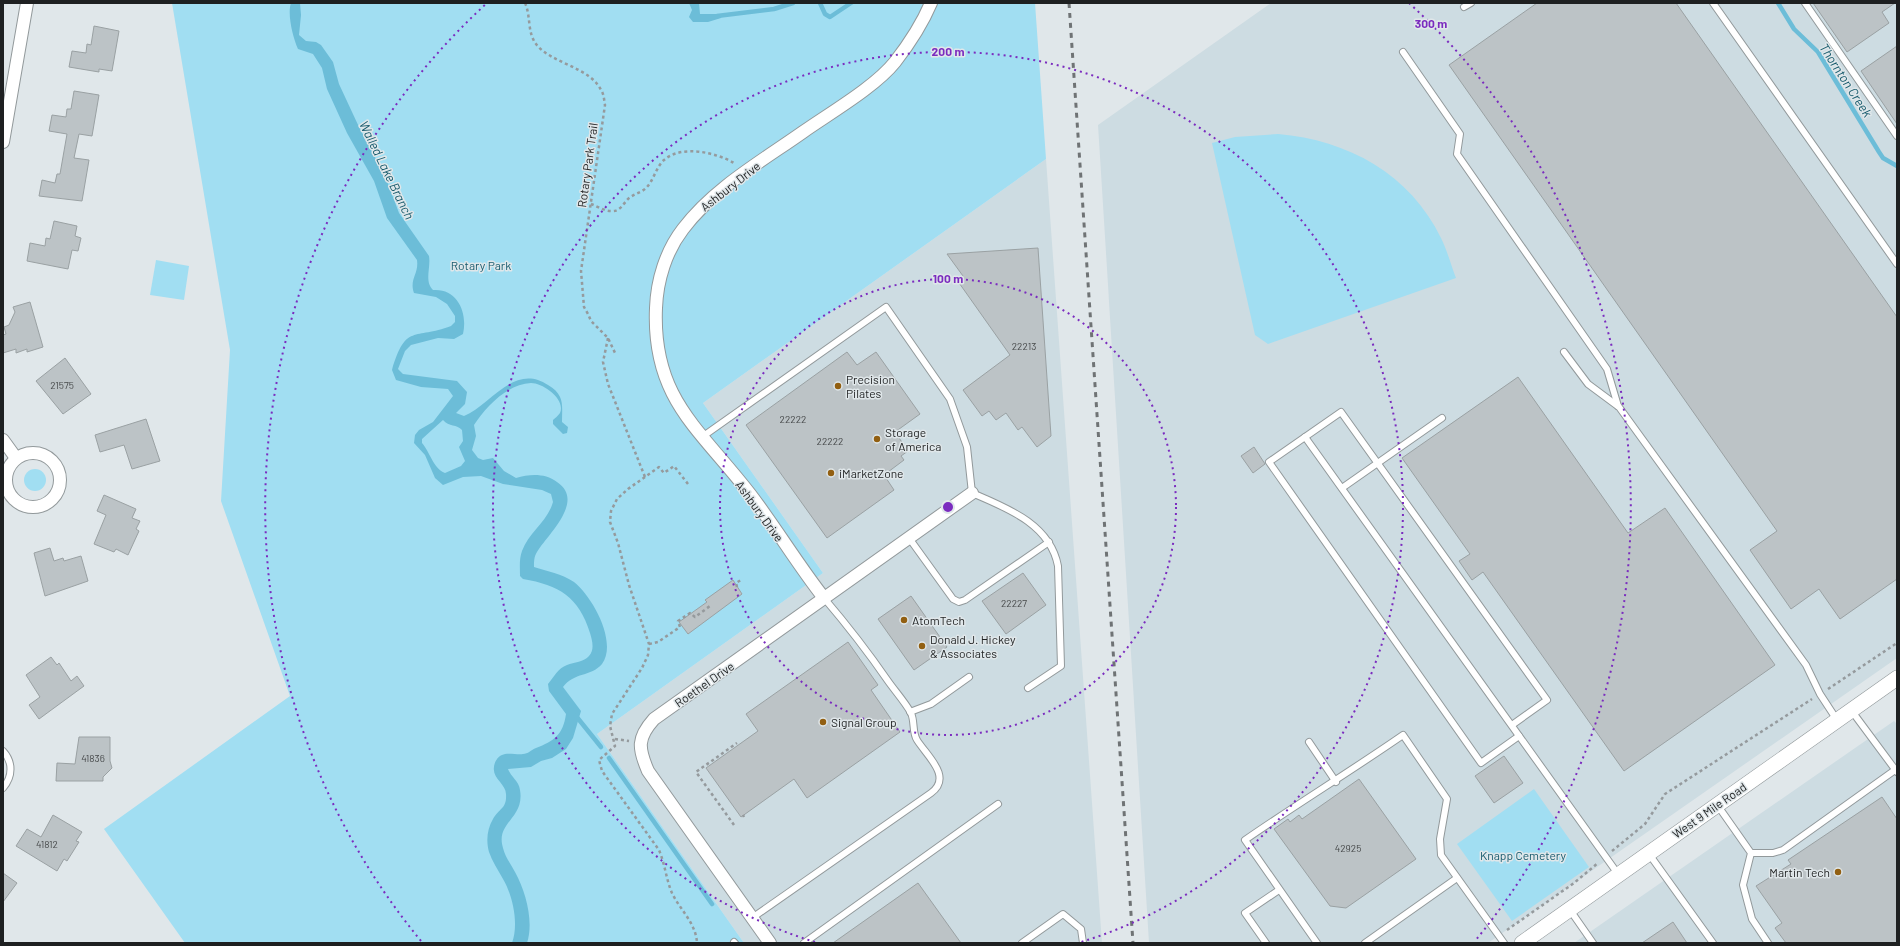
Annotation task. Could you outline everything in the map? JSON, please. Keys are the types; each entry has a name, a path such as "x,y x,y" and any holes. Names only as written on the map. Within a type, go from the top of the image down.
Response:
{"street":[{"path":"3,142 26,3"},
{"name":"Ashbury Drive","path":"824,598 750,494 688,419 670,391 658,353 655,328 656,299 661,273 670,247 700,209 743,174 866,87 894,64 917,32 931,3"},
{"path":"3,440 16,458"},
{"path":"34,452 43,454 52,459 57,466 60,479 58,492 53,499 38,507 29,508 14,500 8,492 6,478 10,465 16,458 34,452"},
{"name":"Roethel Drive","path":"770,943 648,771 642,756 640,742 645,730 654,719 972,493"},
{"name":"West 9 Mile Road","path":"1522,943 1897,678"}],"lane":[{"path":"1464,7 1471,3"},
{"path":"1714,3 1897,264"},
{"path":"1805,3 1897,136"},
{"path":"1403,52 1460,134 1457,154 1607,369 1619,407"},
{"path":"702,437 886,307 950,399 967,447 972,493 1013,510 1041,532 1054,551 1058,566 1061,666 1028,688"},
{"path":"1564,352 1588,384 1619,407 1806,665 1820,694 1837,720"},
{"path":"1512,725 1547,700 1341,412 1269,462 1481,763 1519,736"},
{"path":"1342,488 1442,418"},
{"path":"1305,436 1618,874"},
{"path":"909,538 953,599 959,602 965,600 1049,542"},
{"path":"752,918 937,789 940,783 940,776 916,739 910,712 857,637 824,598"},
{"path":"910,712 931,704 969,677"},
{"path":"1751,853 1773,853 1783,850 1896,771 1851,710"},
{"path":"1317,943 1245,840 1294,807 1336,782 1403,735 1448,799 1440,850 1457,878 1504,943"},
{"path":"1309,742 1336,782"},
{"path":"3,751 10,763 11,772 3,788"},
{"path":"804,943 998,804"},
{"path":"1717,805 1751,853 1744,885 1752,919 1768,943"},
{"path":"1648,853 1713,943"},
{"path":"1366,943 1457,878"},
{"path":"1266,943 1245,913 1279,890"},
{"path":"1569,910 1593,943"},
{"path":"1022,943 1063,914 1081,929 1083,943"}],"path":[{"name":"Rotary Park Trail","path":"525,3 531,34 536,44 542,51 581,71 601,89 605,105 581,271 582,290 584,307 590,318 608,338 616,355"},
{"path":"591,204 611,211 617,210 622,207 631,196 646,189 662,162 677,153 692,152 716,154 735,164"},
{"path":"608,338 603,362 608,384 645,477"},
{"path":"688,484 674,466 664,473 660,467 617,499 611,511 610,522 618,543 629,585 649,644 648,655 642,668 612,714 610,726 615,746 598,760 606,777 659,850 665,864 672,892 694,927 697,943"},
{"path":"737,587 736,584 740,580"},
{"path":"649,644 658,642 680,627 678,621 682,620 690,613 695,617 710,606"},
{"path":"1499,936 1574,883 1644,824 1665,794 1897,643"},
{"path":"734,825 696,772 737,743"}],"shaded area":[{"path":"291,3 300,3 301,15 299,35 306,41 316,42 321,45 333,62 339,84 359,127 385,176 399,213 429,256 428,278 430,286 433,290 441,290 449,293 459,303 462,310 464,318 463,334 454,339 438,338 411,345 405,351 398,369 403,374 457,381 467,392 465,404 456,413 464,416 474,411 513,382 524,379 536,379 548,385 560,397 562,410 562,422 568,427 567,433 563,434 553,424 553,420 560,413 561,408 557,397 547,389 536,384 522,384 514,387 498,398 479,418 474,425 476,436 472,450 478,458 483,460 493,458 504,471 516,478 532,475 548,477 557,482 565,490 568,499 562,518 537,552 534,559 534,567 565,577 574,582 581,589 595,608 601,620 607,644 606,655 602,664 598,668 572,679 563,687 581,711 573,738 566,749 552,758 541,761 531,767 508,769 519,787 520,800 515,814 503,832 502,839 505,854 519,880 528,907 530,926 527,943 512,943 515,919 510,894 488,848 487,839 489,827 495,815 504,806 506,799 504,787 495,774 494,765 496,760 504,754 526,753 548,743 557,736 563,727 566,714 549,691 548,684 561,668 584,660 589,656 592,650 592,639 580,610 566,595 557,589 523,579 520,576 520,560 522,551 529,538 551,509 553,502 551,494 542,490 503,484 481,476 463,477 443,485 435,478 425,455 414,443 415,435 419,430 433,422 453,396 448,389 421,387 396,380 392,370 397,355 407,339 451,326 455,322 455,316 447,304 436,297 414,293 413,280 417,269 417,260 387,218 374,181 347,133 327,89 322,68 313,54 298,49 291,26","holes":["443,420 462,430 463,441 459,447 465,461 461,466 445,473 437,467 422,443 422,439"]},
{"path":"689,3 699,3 700,14 722,14 721,18 708,22 693,22 689,17 692,10"},
{"path":"1271,3 1897,3 1897,658 1488,943 1149,943 1098,125"},
{"path":"1046,159 1102,943 744,943 597,734 823,573 703,403"},
{"path":"1894,721 1897,724 1897,943 1574,943"}],"green space":[{"name":"Rotary Park","path":"172,3 1035,3 1046,159 703,403 823,573 597,734 744,943 185,943 104,829 290,696 221,501 230,350"},
{"path":"1278,134 1329,144 1374,164 1394,179 1412,196 1428,215 1441,238 1456,278 1268,344 1255,335 1212,143 1235,137"},
{"path":"156,260 189,266 184,300 150,295"},
{"path":"35,469 43,472 46,480 43,488 35,491 27,488 24,480 27,472"},
{"name":"Knapp Cemetery","path":"1534,789 1589,867 1512,921 1457,844"}],"building":[{"path":"1537,3 1676,3 1897,317 1897,579 1840,619 1819,589 1791,609 1750,550 1777,531 1449,65"},
{"path":"1813,3 1895,3 1882,12 1889,23 1847,52"},
{"path":"94,26 119,31 112,71 99,69 99,72 69,67 72,51 86,53 87,44 91,45"},
{"path":"1897,46 1897,124 1861,71"},
{"path":"74,91 99,95 92,136 79,134 74,158 89,160 82,201 39,196 42,180 55,183 57,174 60,174 67,134 49,131 52,115 66,117 67,109 71,109"},
{"path":"54,221 77,226 75,236 81,238 78,251 72,250 68,269 27,261 30,243 45,246 46,238 50,239"},
{"path":"1038,248 1051,436 1037,447 1022,427 1018,430 1006,413 996,420 989,411 982,416 963,390 1010,355 957,280 963,276 947,254"},
{"path":"30,302 43,347 27,352 27,349 16,353 16,349 3,353 3,335 6,334 4,327 9,325 15,312 13,307"},
{"path":"847,352 857,365 876,352 920,414 895,432 908,451 901,456 904,460 884,475 894,490 827,538 746,425"},
{"path":"65,358 91,394 63,414 36,381"},
{"path":"1518,377 1628,533 1665,508 1775,665 1624,771 1483,572 1472,580 1459,561 1470,554 1402,458"},
{"path":"146,419 160,461 132,469 124,445 100,452 95,435"},
{"path":"1254,447 1265,464 1253,473 1241,456"},
{"path":"104,495 136,509 132,518 140,521 136,529 139,531 128,555 116,549 114,552 94,544 106,515 97,511"},
{"path":"50,548 54,561 63,558 64,561 81,556 88,581 45,596 34,553"},
{"path":"1023,573 1046,605 1006,634 982,601"},
{"path":"733,580 742,594 688,634 679,622 707,602 705,600"},
{"path":"911,596 947,647 914,670 878,619"},
{"name":"Signal Group","path":"848,642 878,685 871,690 900,732 807,798 794,779 741,817 706,768 758,731 746,714"},
{"path":"51,657 57,665 59,663 71,681 77,676 84,686 39,719 29,705 40,697 26,675"},
{"path":"79,737 110,737 110,761 112,768 103,777 103,781 56,781 57,763 75,764"},
{"path":"1504,756 1523,783 1494,803 1475,776"},
{"path":"1359,779 1416,859 1346,908 1330,906 1274,829 1288,819 1290,822 1299,815 1302,819"},
{"name":"Martin Tech","path":"1882,797 1897,819 1897,943 1786,943 1775,928 1782,923 1756,886 1791,864 1788,860"},
{"path":"53,815 82,832 76,841 79,842 67,861 64,859 57,871 16,846 27,829 41,837"},
{"path":"3,873 17,883 3,902"},
{"path":"918,883 961,943 833,943"},
{"path":"1673,922 1687,943 1642,943"}],"waterway":[{"name":"Thornton Creek","path":"717,16 774,9 793,3"},
{"name":"Thornton Creek","path":"820,3 825,14 830,17 851,3"},
{"name":"Thornton Creek","path":"1778,3 1794,29 1818,52 1883,158 1897,166"},
{"path":"576,716 601,747"},
{"path":"609,758 712,904"}],"railway":[{"path":"1069,3 1133,943"}],"place":[{"name":"Precision Pilates","path":"838,386"},
{"name":"Storage of America","path":"877,439"},
{"name":"iMarketZone","path":"831,473"},
{"name":"AtomTech","path":"904,620"},
{"name":"Donald J. Hickey & Associates","path":"922,646"},
{"name":"Signal Group","path":"823,722"},
{"name":"Martin Tech","path":"1838,872"}],"water label":[{"name":"Walled Lake Branch","path":"387,170"}]}
